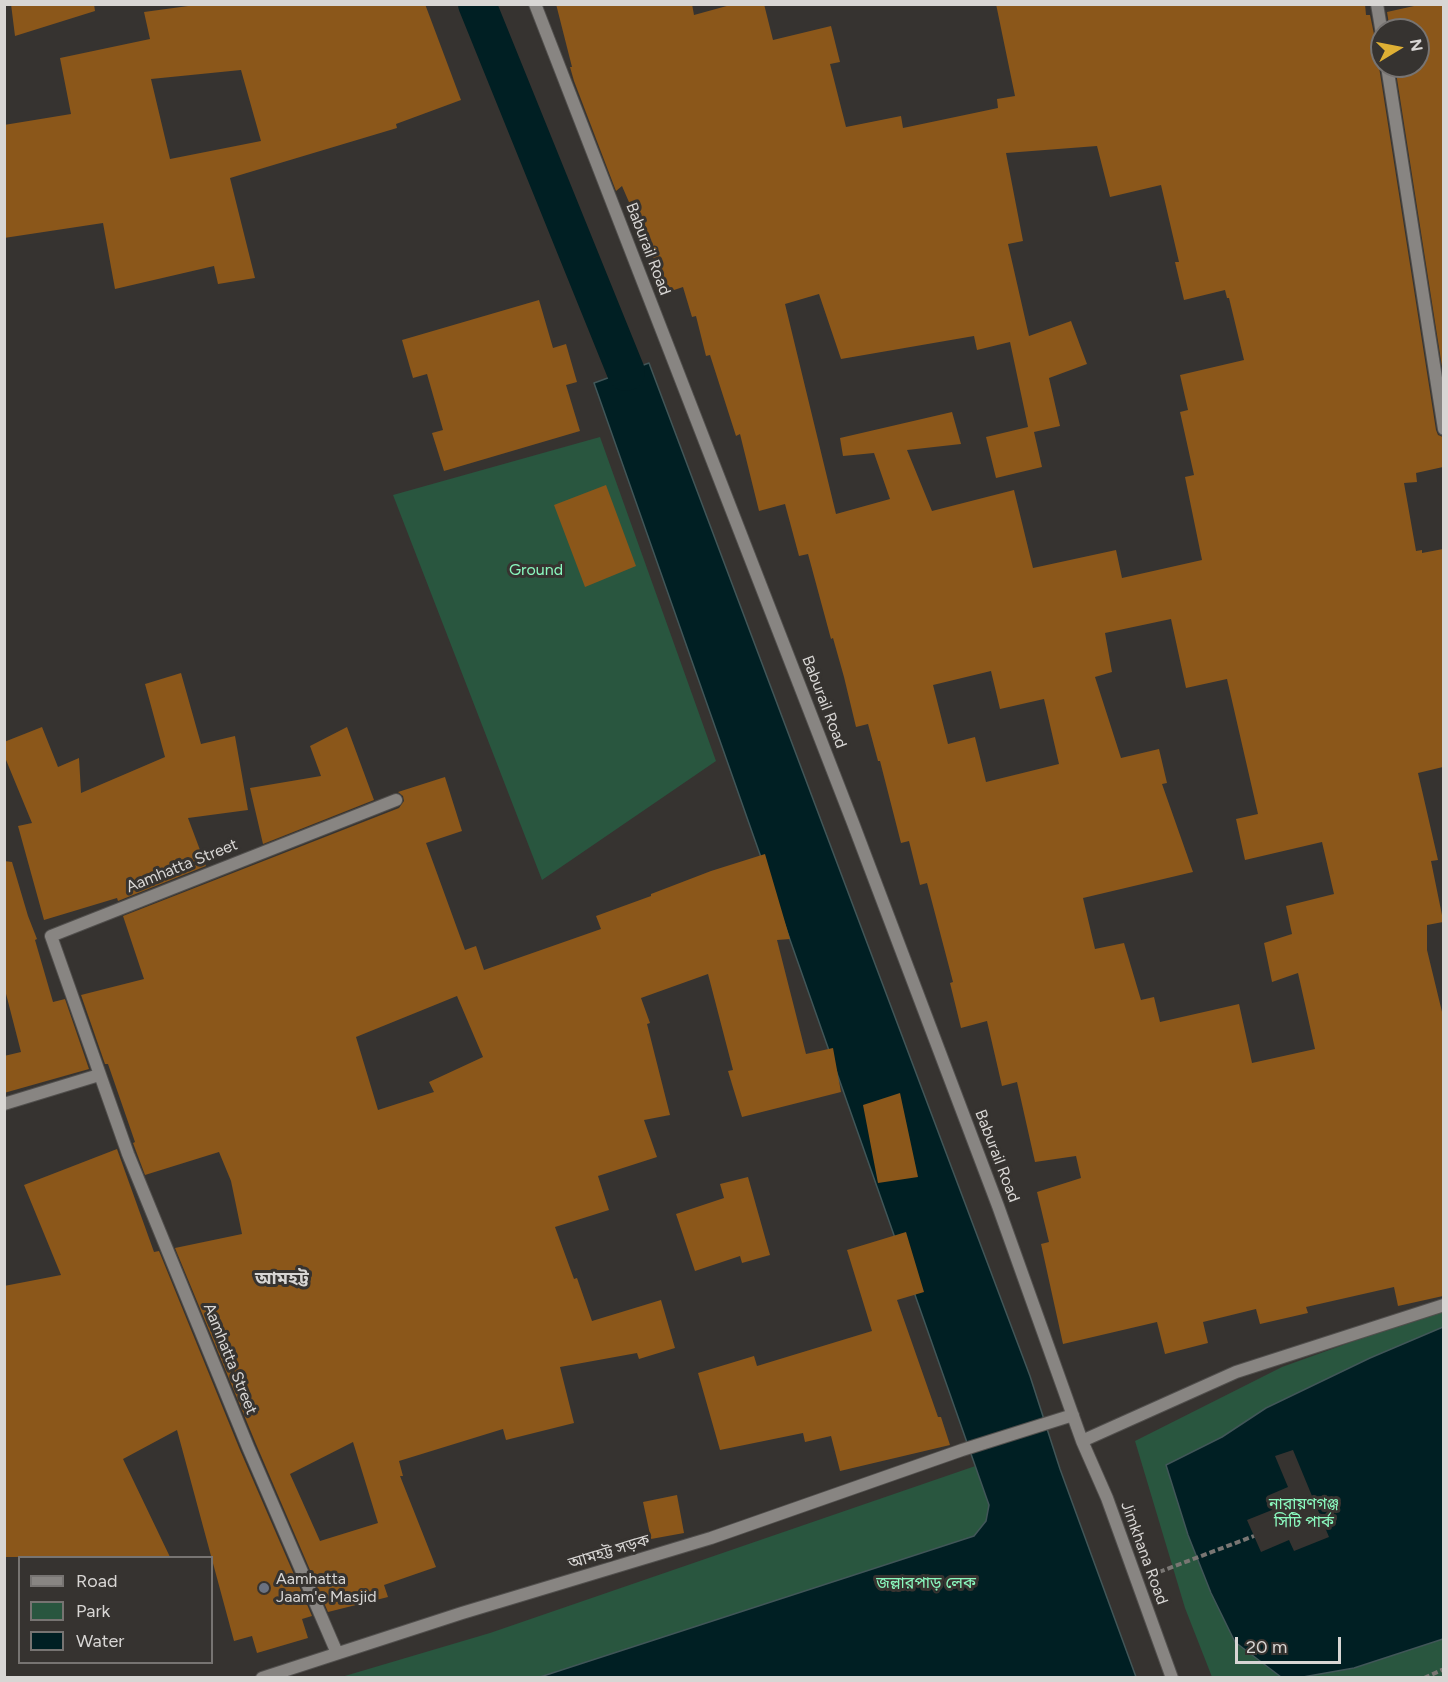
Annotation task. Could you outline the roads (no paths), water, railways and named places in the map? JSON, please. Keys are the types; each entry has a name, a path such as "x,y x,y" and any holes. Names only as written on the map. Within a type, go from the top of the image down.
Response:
{"street":[{"name":"Baburail Road","path":"535,4 853,823 998,1206 1082,1441"},
{"path":"1389,78 1443,429"},
{"name":"Aamhatta Street","path":"337,1653 248,1447 152,1214 99,1075 51,936 396,800"},
{"path":"4,1104 99,1075"},
{"path":"1082,1441 1236,1372 1443,1305"},
{"name":"আমহট্ট সড়ক","path":"262,1677 711,1538 962,1450 1073,1415"},
{"name":"Jimkhana Road","path":"1082,1441 1107,1498 1172,1677"}],"water":[{"path":"649,363 1030,1376 1060,1469 1136,1677 537,1678 974,1536 986,1521 989,1505 594,383"},
{"name":"নারায়ণগঞ্জ সিটি পার্ক","path":"1443,1327 1443,1639 1354,1668 1303,1677 1281,1677 1235,1642 1211,1593 1188,1535 1166,1465 1222,1437 1266,1408 1370,1358"}],"waterway":[{"path":"477,4 626,372"}],"place":[{"name":"Aamhatta Jaam'e Masjid","path":"264,1588"}],"district":[{"name":"আমহট্ট","path":"282,1279"}],"park label":[{"name":"Ground","path":"536,570"},
{"name":"জল্লারপাড় লেক","path":"926,1583"}]}
